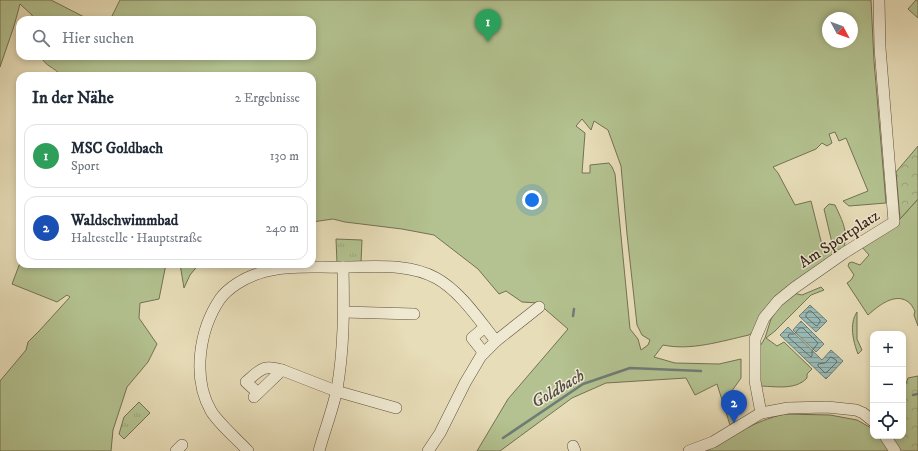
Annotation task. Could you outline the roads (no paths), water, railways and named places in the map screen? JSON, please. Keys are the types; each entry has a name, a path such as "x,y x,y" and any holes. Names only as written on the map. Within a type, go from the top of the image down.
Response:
{"street":[{"name":"Am Sportplatz","path":"761,414 755,381 755,339 764,318 778,301 794,288 844,253 894,222 880,48 879,0"},
{"path":"316,267 380,266 417,270 428,274 450,288 496,341"},
{"path":"318,451 336,391 342,354 344,312 343,267"},
{"path":"248,451 212,412 202,390 200,355 203,339 220,298 228,290 257,273 292,268"},
{"path":"428,451 440,433 465,383 484,353 496,341 539,307"},
{"path":"344,312 414,314"},
{"path":"484,353 472,338 485,327"},
{"path":"282,370 256,395 246,382 261,369 271,367 282,370 336,391 396,408"},
{"path":"689,451 712,442 761,414 788,408 856,410 870,419"},
{"path":"887,439 895,451"}],"water":[{"path":"810,305 827,321 816,332 799,316"},
{"path":"801,321 824,344 816,352 793,330"},
{"path":"788,327 822,360 831,350 843,361 826,379 780,335"}],"waterway":[{"path":"573,316 574,309"},
{"name":"Goldbach","path":"503,438 583,384 630,368 701,371"},
{"path":"913,395 918,394"}],"place":[{"name":"MSC Goldbach","path":"488,42"},
{"name":"Waldschwimmbad","path":"734,423"}]}
